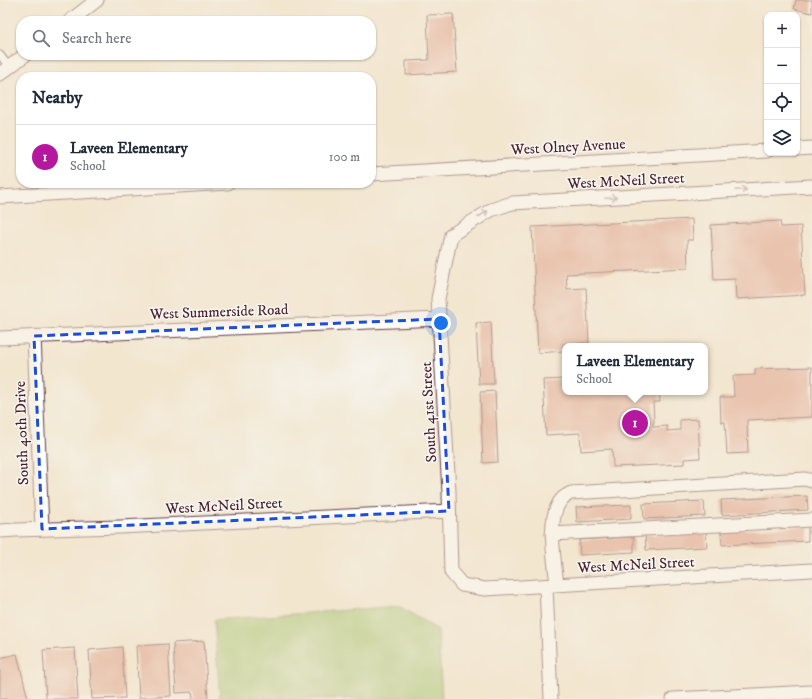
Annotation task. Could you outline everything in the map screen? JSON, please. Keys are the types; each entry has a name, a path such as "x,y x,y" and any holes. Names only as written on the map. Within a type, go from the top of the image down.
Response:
{"street":[{"path":"76,16 97,0"},
{"path":"3,63 16,58"},
{"path":"800,149 812,148"},
{"name":"West Olney Avenue","path":"376,174 764,151"},
{"name":"West McNeil Street","path":"450,235 490,210 512,203 812,186"},
{"path":"0,197 147,188"},
{"name":"South 41st Street","path":"450,235 438,299 450,511 451,572 462,585"},
{"name":"West Summerside Road","path":"0,338 439,319"},
{"name":"South 40th Drive","path":"34,336 42,529"},
{"path":"551,699 552,529 555,514 563,498 571,493 805,479 812,481"},
{"name":"West McNeil Street","path":"0,532 450,511"},
{"path":"552,534 812,520"},
{"name":"West McNeil Street","path":"462,585 485,590 812,570"},
{"path":"673,699 812,692"}],"highlighted area":[{"path":"439,319 449,511 42,529 34,336"}],"green space":[{"path":"399,606 438,630 442,699 220,699 214,620"}],"building":[{"path":"796,0 812,0 812,13 794,9"},
{"path":"453,14 457,72 406,75 406,61 429,60 427,15"},
{"path":"692,219 693,240 687,240 688,268 566,274 567,289 586,288 589,343 562,343 562,351 538,353 532,227"},
{"path":"780,221 781,227 801,226 805,295 736,299 735,279 714,280 711,225"},
{"path":"491,322 494,384 479,384 476,323"},
{"path":"812,367 812,417 747,420 748,453 727,454 725,422 721,422 720,397 734,397 733,376 755,375 755,369"},
{"path":"562,379 562,395 659,395 660,402 653,402 653,427 667,426 667,431 680,430 680,420 698,419 700,458 684,459 684,464 613,467 612,449 581,451 580,433 546,435 543,380"},
{"path":"495,391 498,462 483,463 480,392"},
{"path":"807,496 808,510 722,515 721,500"},
{"path":"704,501 705,516 644,519 643,504"},
{"path":"631,505 631,519 577,522 576,507"},
{"path":"808,526 808,541 722,545 721,531"},
{"path":"706,532 707,547 646,550 645,535"},
{"path":"634,537 634,552 580,555 579,540"},
{"path":"204,641 208,699 193,699 192,692 176,693 173,643"},
{"path":"168,644 171,696 139,698 136,646"},
{"path":"122,647 125,698 92,699 89,650"},
{"path":"75,648 78,699 46,699 43,650"},
{"path":"17,654 28,699 0,699 0,658"}],"place":[{"name":"Laveen Elementary","path":"635,423"}]}
